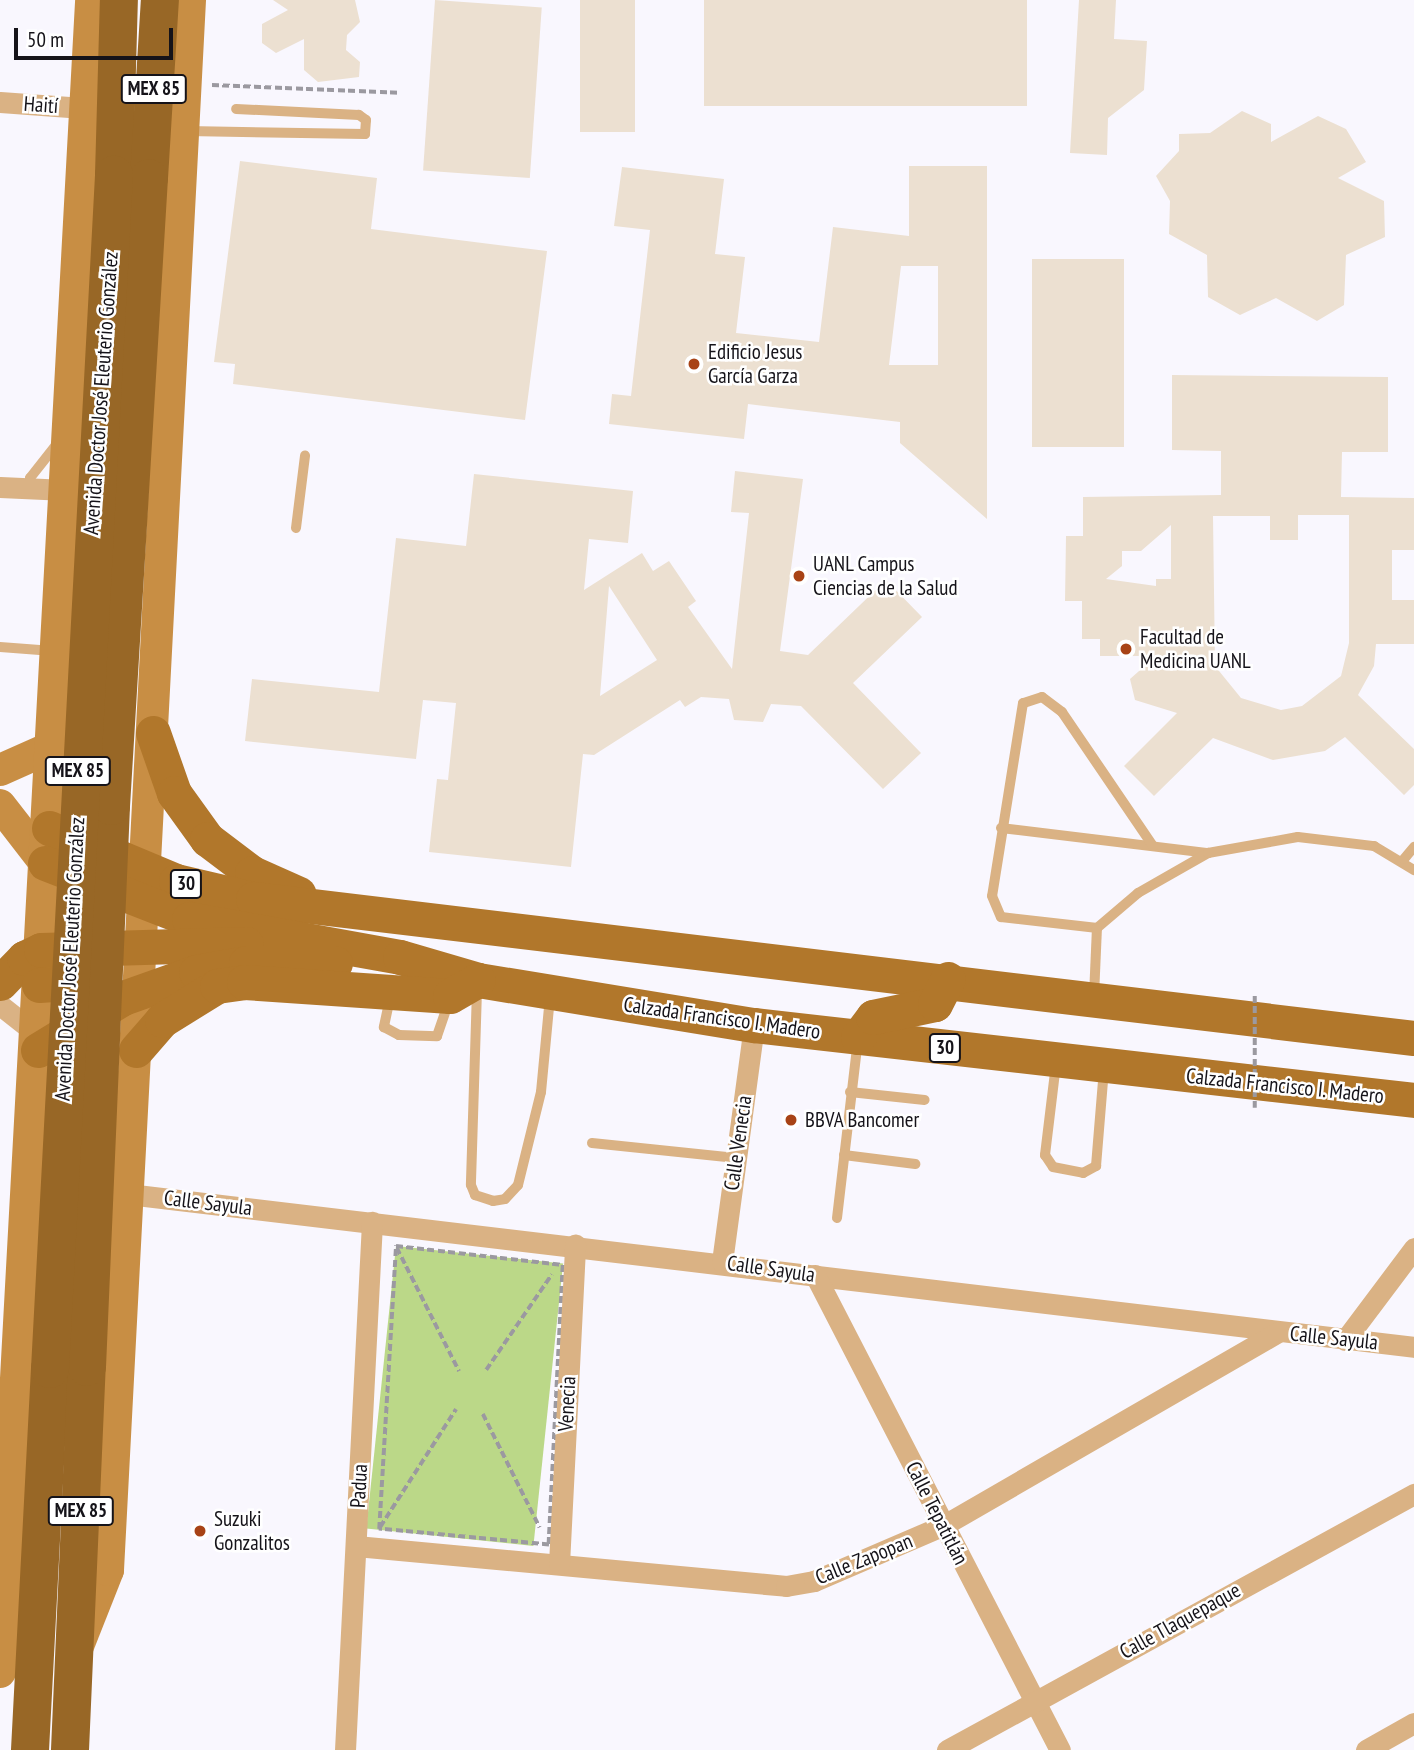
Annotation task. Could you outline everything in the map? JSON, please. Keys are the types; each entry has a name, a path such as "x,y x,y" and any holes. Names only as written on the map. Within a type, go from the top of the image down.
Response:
{"highway":[{"name":"Avenida Doctor José Eleuterio González","path":"30,1750 37,1611 69,1368 112,792 132,176 119,0"},
{"name":"Avenida Doctor José Eleuterio González","path":"132,176 160,0"},
{"name":"Avenida Doctor José Eleuterio González","path":"69,1368 74,1655 70,1750"},
{"path":"8,1750 13,1664 20,1637 37,1611"}],"main road":[{"name":"Avenida Doctor José Eleuterio González","path":"0,1672 11,1320 35,1102 90,0"},
{"path":"146,869 173,449 190,0"},
{"path":"66,445 83,478 110,491 150,481 173,449"},
{"path":"54,701 66,731 78,744 98,750 117,750 154,726"},
{"path":"154,726 174,793 207,839 252,873 332,906"},
{"path":"0,770 52,747"},
{"path":"0,790 49,828"},
{"path":"0,805 45,863"},
{"name":"30","path":"49,828 146,869 216,892 948,979 1414,1038"},
{"name":"Calzada Francisco I. Madero","path":"45,863 144,904 299,942 400,957 464,988 550,992 754,1025 1414,1100"},
{"name":"Avenida Doctor José Eleuterio González","path":"74,1655 108,1570 128,1194 144,996 146,869"},
{"path":"39,985 144,996 221,965 400,957 556,933"},
{"path":"38,1042 107,1006 144,996 299,942"},
{"path":"0,983 23,958 41,950 144,996 162,1020 217,986 244,982 392,992 464,988"},
{"path":"858,1037 873,1017 935,1004 948,979"},
{"path":"35,1102 58,1076 93,1069 124,1087 134,1102"}],"street":[{"name":"Haití","path":"0,102 83,108"},
{"path":"0,487 66,489"},
{"path":"0,993 39,985"},
{"path":"0,1006 38,1042"},
{"name":"Calle Venecia","path":"722,1262 754,1025"},
{"name":"Calle Sayula","path":"128,1194 575,1244 1345,1339 1412,1350"},
{"name":"Padua","path":"345,1750 372,1222"},
{"name":"Venecia","path":"559,1564 575,1244"},
{"path":"1345,1339 1414,1248"},
{"name":"Calle Tepatitlán","path":"815,1275 1060,1750"},
{"name":"Calle Zapopan","path":"356,1546 786,1586 814,1581 944,1525 1278,1332"},
{"name":"Calle Tlaquepaque","path":"947,1750 1414,1494"},
{"path":"1366,1750 1414,1723"}],"lane":[{"path":"183,131 365,134 366,120 359,115 236,109"},
{"path":"30,488 53,443 66,445"},
{"path":"296,528 305,456"},
{"path":"0,647 57,651"},
{"path":"1097,928 994,912 1001,828 1020,708 1042,696 1062,712 1153,846"},
{"path":"1001,828 1208,853 1298,837 1374,846 1404,859 1414,870"},
{"path":"1404,859 1414,847"},
{"path":"1094,998 1097,928 1138,893 1208,853"},
{"path":"464,988 471,1185 484,1199 505,1199 518,1185 541,1091 550,992"},
{"path":"837,1218 858,1037"},
{"path":"1057,1061 1045,1155 1053,1167 1083,1173 1096,1166 1105,1066"},
{"path":"850,1092 925,1100"},
{"path":"592,1143 736,1158"},
{"path":"844,1155 915,1164"}],"path":[{"path":"186,84 399,93"},
{"path":"1255,996 1255,1108"},
{"path":"396,1246 561,1261"},
{"path":"396,1246 459,1371"},
{"path":"379,1529 396,1246"},
{"path":"486,1370 561,1261"},
{"path":"549,1545 561,1261"},
{"path":"379,1529 456,1409"},
{"path":"483,1414 549,1545"},
{"path":"379,1529 549,1545"}],"green space":[{"path":"396,1246 563,1264 533,1546 366,1528"}],"building":[{"path":"273,0 355,0 360,22 347,35 346,50 360,62 359,77 318,82 304,70 304,39 276,53 262,43 262,24 288,10"},
{"path":"435,0 542,7 530,178 423,171"},
{"path":"580,0 635,0 635,132 580,132"},
{"path":"704,0 1027,0 1027,106 704,106"},
{"path":"1079,0 1116,0 1114,39 1147,41 1144,90 1108,118 1107,155 1070,153"},
{"path":"1242,111 1271,124 1271,142 1318,116 1346,129 1366,162 1338,178 1384,201 1385,237 1346,255 1344,305 1317,321 1276,298 1240,315 1208,297 1207,255 1169,234 1170,201 1156,176 1179,151 1179,134 1210,133"},
{"path":"240,161 377,178 371,229 547,251 525,420 233,384 235,364 214,362"},
{"path":"909,166 987,166 987,519 900,443 900,422 748,404 744,439 609,424 612,394 631,396 650,230 614,226 622,167 724,179 715,254 745,257 736,333 819,342 833,227 909,236","holes":["901,266 938,266 938,365 889,365"]},
{"path":"1032,259 1124,259 1124,447 1032,447"},
{"name":"Facultad de Medicina UANL","path":"1172,375 1388,377 1388,452 1342,452 1341,497 1414,498 1414,550 1392,550 1392,600 1414,600 1414,644 1376,644 1374,666 1358,695 1414,749 1414,785 1404,795 1345,737 1325,751 1273,760 1213,738 1154,796 1124,766 1177,713 1135,700 1130,679 1156,656 1100,656 1100,639 1082,639 1082,601 1065,601 1066,536 1083,536 1083,497 1221,495 1221,451 1172,450","holes":["1298,515 1349,515 1349,643 1341,676 1302,706 1281,710 1241,698 1215,666 1213,516 1270,516 1270,540 1298,540","1171,525 1171,579 1156,579 1156,586 1106,579 1122,566 1122,551 1141,551"]},
{"path":"735,471 803,479 780,651 808,655 886,580 922,617 853,683 921,753 883,789 801,706 771,704 763,722 734,720 729,699 701,697 685,707 680,700 594,755 583,754 571,867 429,852 437,779 448,780 456,703 423,700 416,759 245,741 252,679 379,692 396,538 466,546 474,474 633,491 628,543 589,539 584,590 642,553 653,571 669,561 696,601 688,607 732,669 749,513 731,512","holes":["609,586 657,660 600,696"]}],"place":[{"name":"Edificio Jesus García Garza","path":"694,364"},
{"name":"UANL Campus Ciencias de la Salud","path":"799,576"},
{"name":"Facultad de Medicina UANL","path":"1126,649"},
{"name":"BBVA Bancomer","path":"791,1120"},
{"name":"Suzuki Gonzalitos","path":"200,1531"}]}
